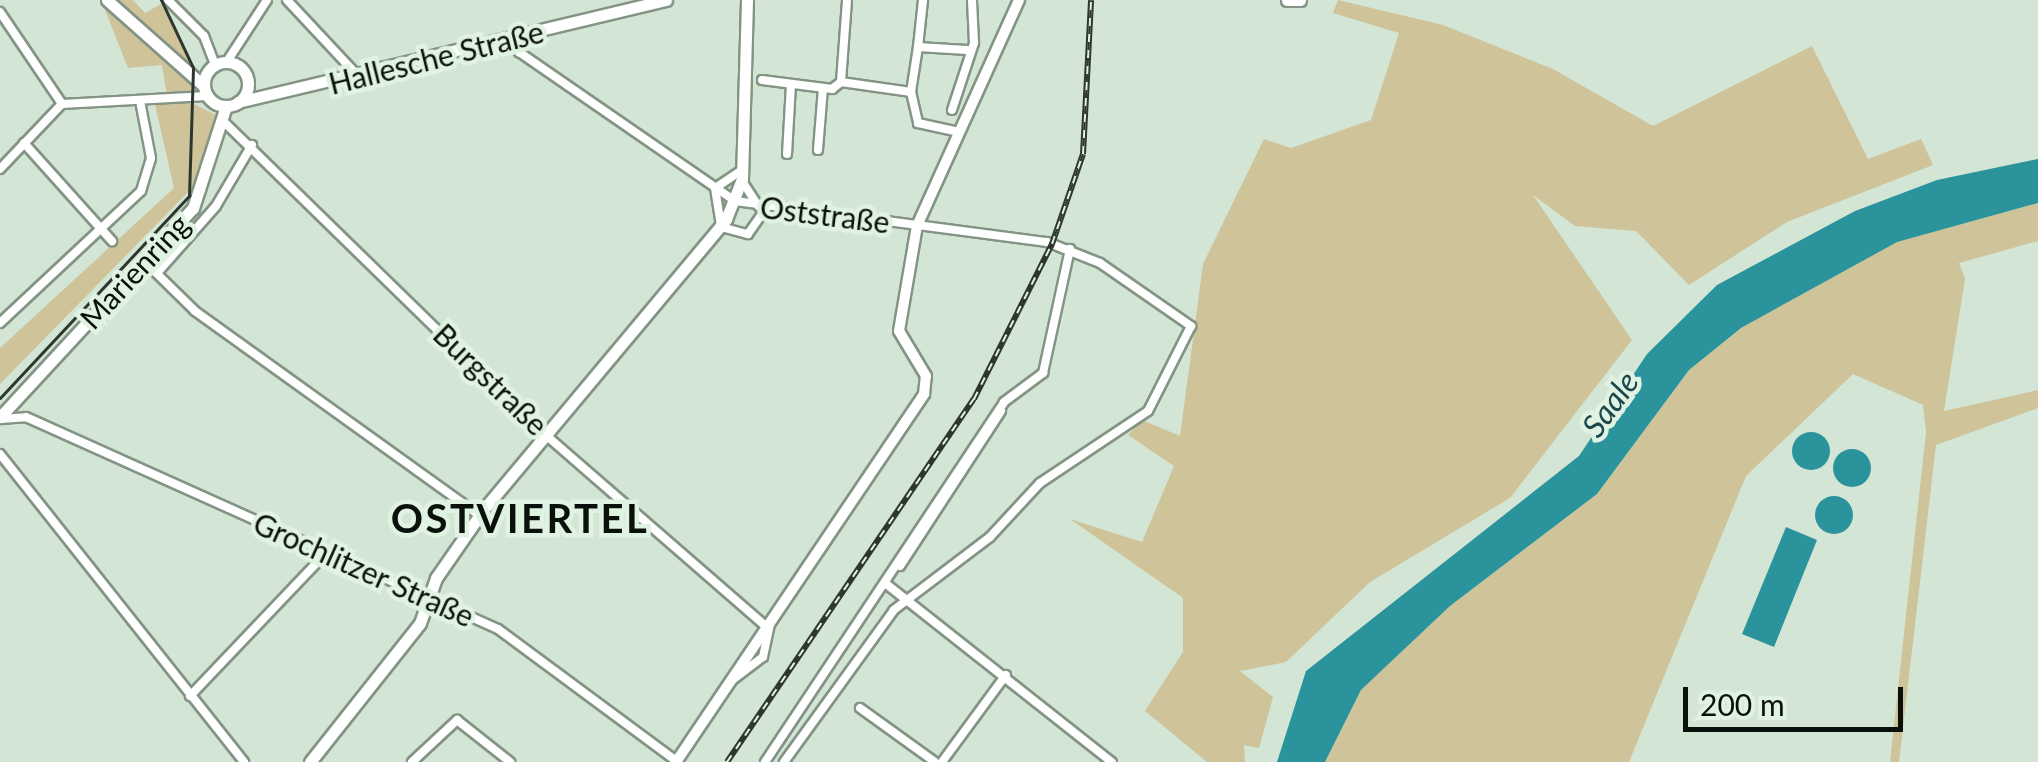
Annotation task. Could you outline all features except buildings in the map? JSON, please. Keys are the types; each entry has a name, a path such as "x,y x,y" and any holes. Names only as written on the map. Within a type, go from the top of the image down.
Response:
{"main road":[{"path":"107,0 206,91 232,104"},
{"name":"Hallesche Straße","path":"232,104 359,77 666,0"},
{"path":"310,762 420,623 431,592 479,515 721,227 735,201 742,174 747,0"},
{"path":"1287,0 1300,0"},
{"path":"186,72 216,67 264,98"},
{"path":"206,91 216,67"},
{"name":"Marienring","path":"3,415 198,201 222,125 247,86"}],"street":[{"path":"168,0 206,39 216,67"},
{"path":"216,67 267,0"},
{"path":"287,0 359,77"},
{"path":"840,82 847,0"},
{"path":"923,0 911,92 918,123 959,132"},
{"path":"952,110 968,50 972,0"},
{"path":"677,761 888,449 926,386 899,330 917,226 1019,0"},
{"path":"0,12 62,104"},
{"name":"Oststraße","path":"515,38 519,52 735,201 1070,249"},
{"path":"918,46 968,50"},
{"path":"762,80 823,88 840,82 911,92"},
{"path":"787,154 791,84"},
{"path":"818,150 823,88"},
{"path":"3,166 62,104 186,102 206,91"},
{"path":"0,323 100,228 150,169 140,101"},
{"name":"Burgstraße","path":"222,125 252,146 545,434 769,627"},
{"path":"24,142 112,241"},
{"name":"Marienring","path":"157,273 216,206 252,146"},
{"path":"742,174 762,207 748,234 721,227 715,188 742,174"},
{"path":"765,762 1002,406 1048,363 1070,249 1191,326 1190,335 1132,426 1040,482 990,537 912,598 784,762"},
{"path":"144,261 195,311 479,515"},
{"path":"24,391 26,416"},
{"name":"Grochlitzer Straße","path":"3,415 26,416 326,554 431,592 521,642 677,761"},
{"path":"0,454 244,762"},
{"path":"190,696 326,554"},
{"path":"885,583 912,598 1112,762"},
{"path":"860,708 938,762 1006,674"},
{"path":"412,762 457,720 510,762"}],"shaded area":[{"path":"101,0 133,0 145,13 161,4 189,55 192,103 216,115 198,182 0,384 0,348 174,188 155,105 168,103 162,65 128,68"},
{"path":"1338,0 1443,25 1553,69 1653,126 1812,46 1868,159 1921,139 1933,165 1787,222 1689,285 1636,231 1575,226 1533,195 1632,340 1510,498 1370,582 1286,662 1240,671 1273,697 1259,748 1244,745 1245,762 1207,762 1145,711 1183,652 1183,598 1070,519 1142,542 1174,466 1128,435 1142,420 1180,436 1203,264 1264,139 1291,148 1371,120 1399,33 1333,13"},
{"path":"2038,203 2038,241 1959,263 1965,279 1944,411 2038,390 2038,408 1936,445 1899,762 1890,762 1926,432 1923,405 1853,374 1746,476 1629,762 1325,762 1361,690 1450,606 1597,494 1689,370 1741,328 1896,242"}],"water":[{"path":"2038,159 2038,203 1897,242 1741,328 1689,370 1597,494 1450,606 1361,690 1325,762 1277,762 1306,671 1579,456 1647,354 1717,285 1855,211 1937,180"},
{"path":"1811,432 1824,438 1830,451 1824,464 1811,470 1798,464 1792,451 1798,438"},
{"path":"1852,449 1865,455 1871,468 1865,481 1852,487 1839,481 1833,468 1839,455"},
{"path":"1834,496 1848,501 1853,515 1848,529 1834,534 1820,529 1815,515 1820,501"},
{"path":"1786,527 1817,540 1774,647 1742,634"}],"tram line":[{"path":"0,398 189,196 193,68 161,0"}],"railway":[{"path":"727,762 974,399 1052,244 1083,154 1091,0"}],"district":[{"name":"OSTVIERTEL","path":"520,518"}],"water label":[{"name":"Saale","path":"1610,404"}]}
